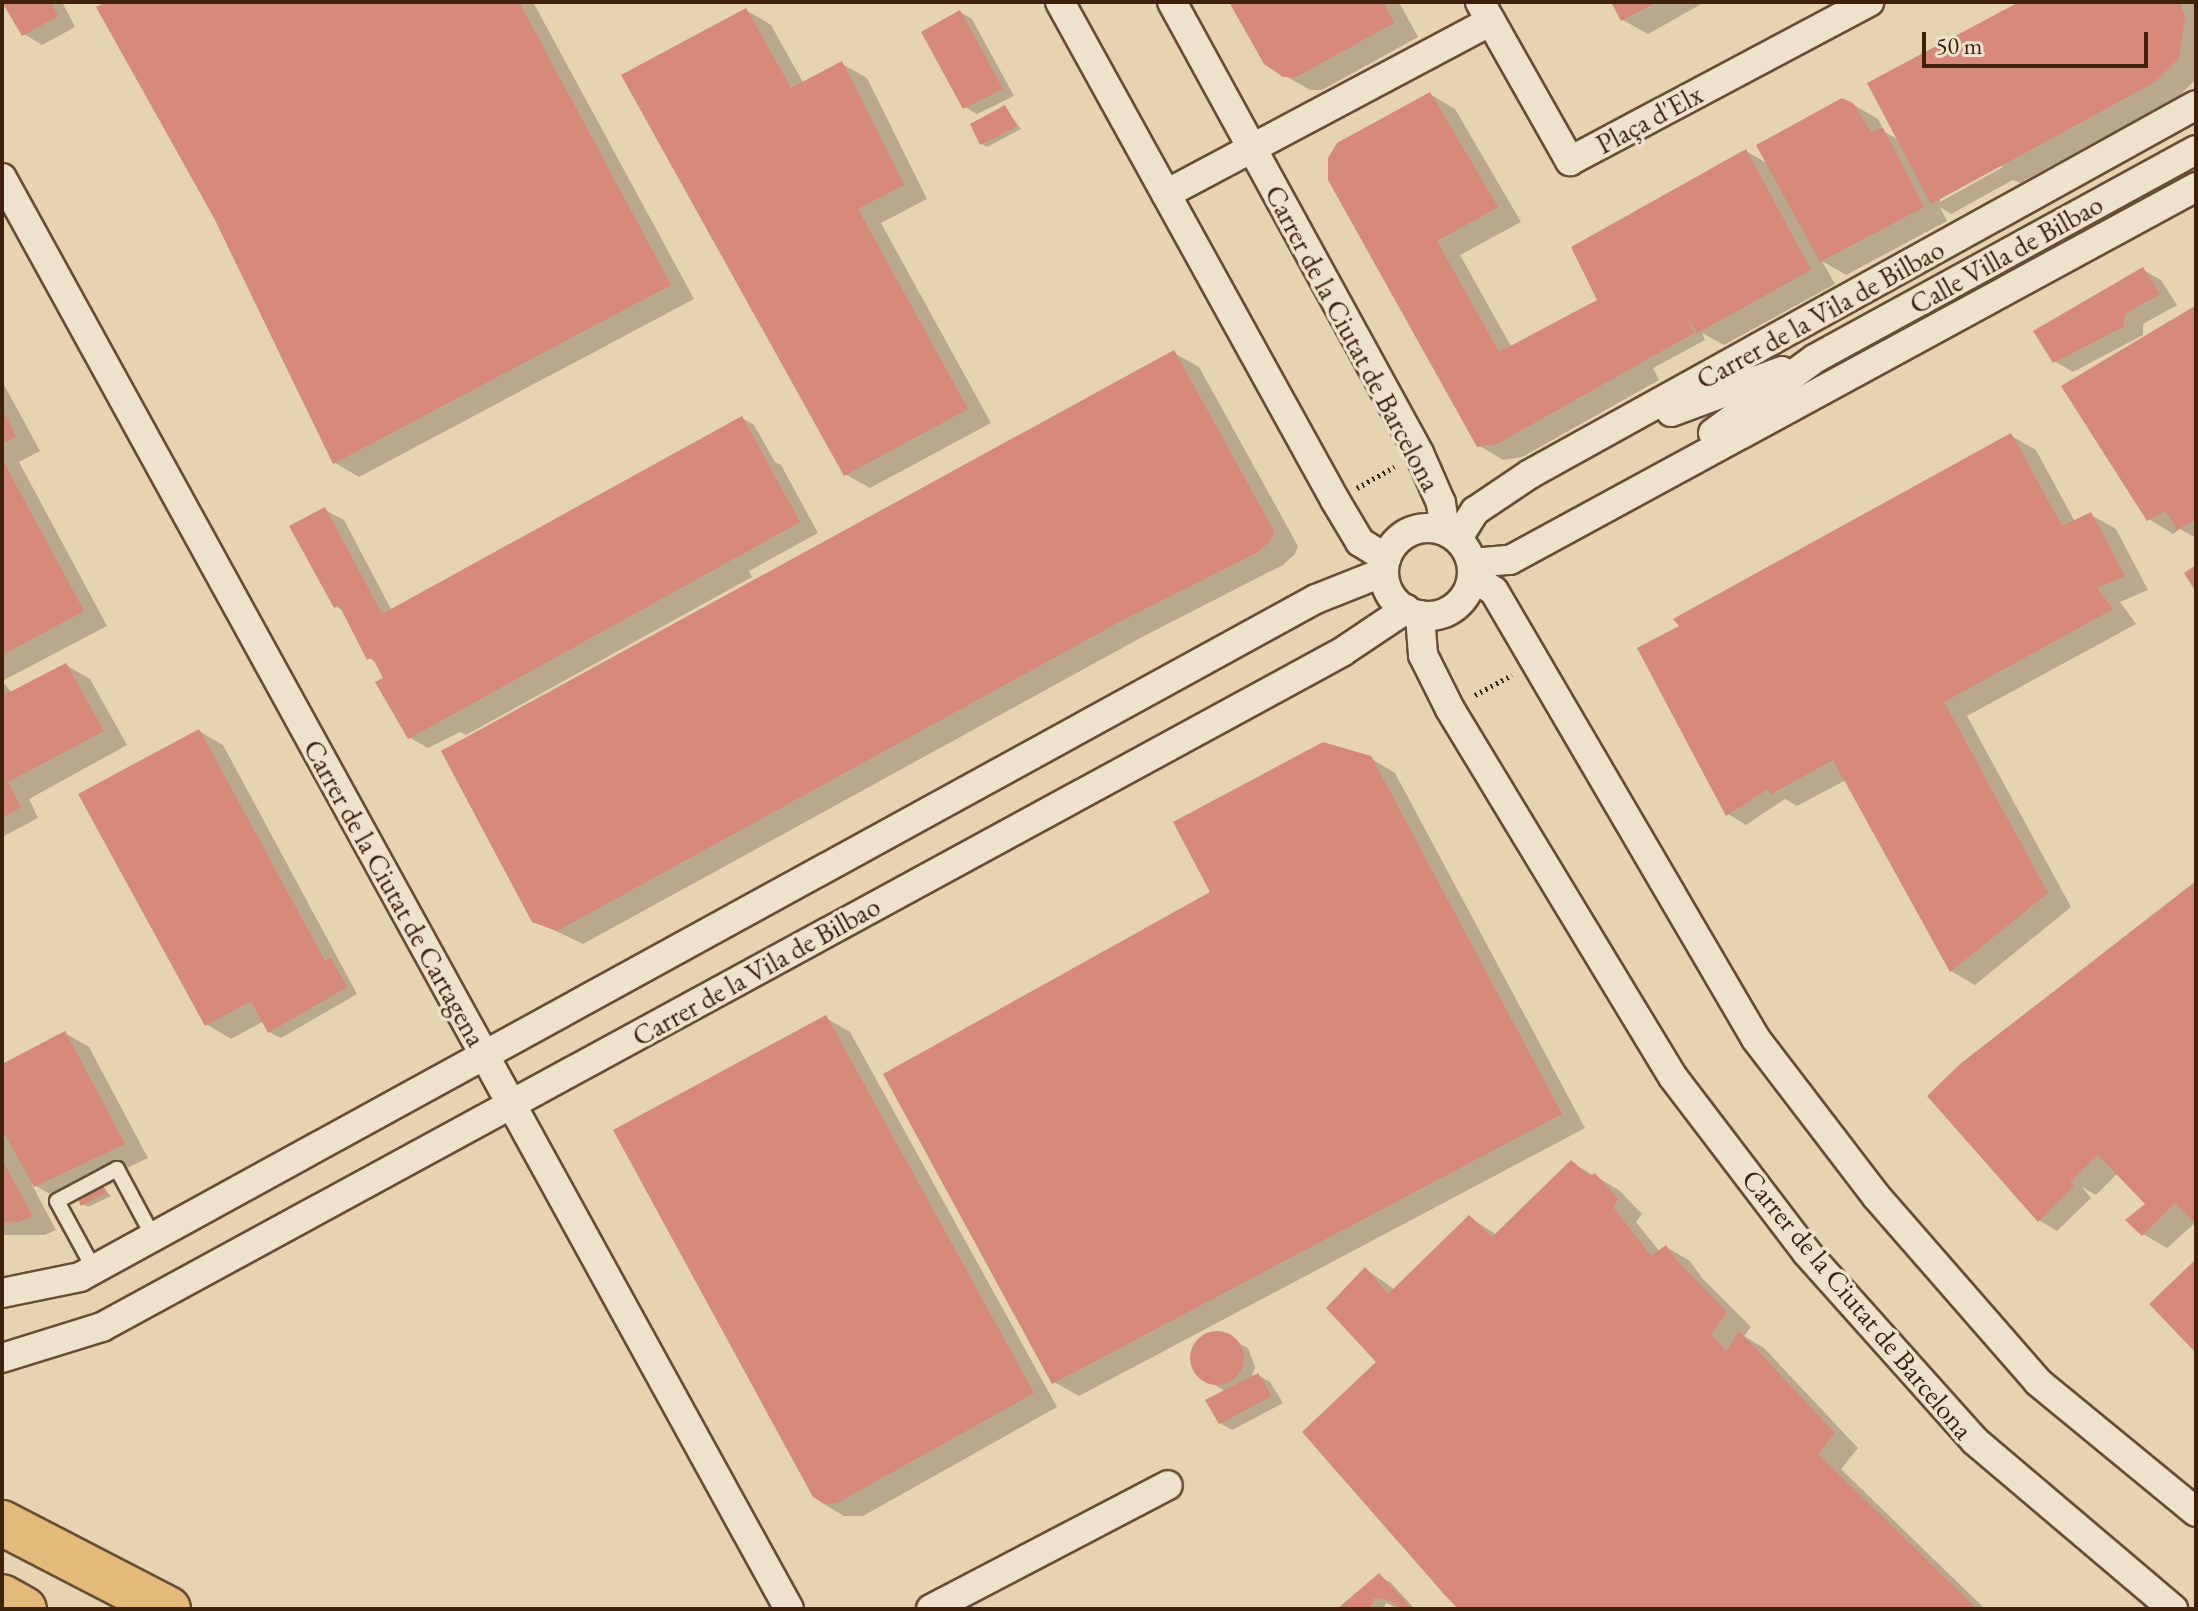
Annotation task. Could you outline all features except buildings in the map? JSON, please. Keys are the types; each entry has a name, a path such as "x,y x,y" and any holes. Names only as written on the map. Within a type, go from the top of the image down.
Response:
{"highway":[{"path":"2,1523 168,1609"},
{"path":"2,1597 24,1609"}],"street":[{"path":"1060,2 1335,500 1360,542 1385,565 1395,602 1413,612 1434,615 1460,602 1462,552"},
{"name":"Carrer de la Ciutat de Barcelona","path":"1172,2 1419,453 1462,552"},
{"name":"Plaça d'Elx","path":"1252,148 1486,12 1570,161 1869,2"},
{"name":"Carrer de la Vila de Bilbao","path":"1462,552 1475,511 1584,444 2196,105"},
{"path":"1166,194 1252,148"},
{"name":"Calle Villa de Bilbao","path":"1618,502 1816,358 2196,150"},
{"name":"Carrer de la Ciutat de Cartagena","path":"2,178 789,1609"},
{"path":"1385,565 1393,544 1417,529 1462,552 1510,560 2196,187"},
{"name":"Calle Villa de Bilbao","path":"1584,444 1816,358"},
{"path":"1462,552 1494,591 1756,1039 1876,1196 2038,1382 2196,1512"},
{"name":"Carrer de la Vila de Bilbao","path":"2,1293 87,1273 1302,607 1385,565"},
{"name":"Carrer de la Ciutat de Barcelona","path":"1413,612 1423,655 1450,709 1673,1077 1807,1253 1975,1441 2173,1609"},
{"name":"Carrer de la Vila de Bilbao","path":"2,1358 102,1327 1413,612"},
{"path":"931,1609 1168,1485"}],"lane":[{"path":"87,1273 57,1201 117,1169 153,1236"}],"path":[{"path":"1335,500 1419,453"},
{"path":"1450,709 1534,663"}]}
